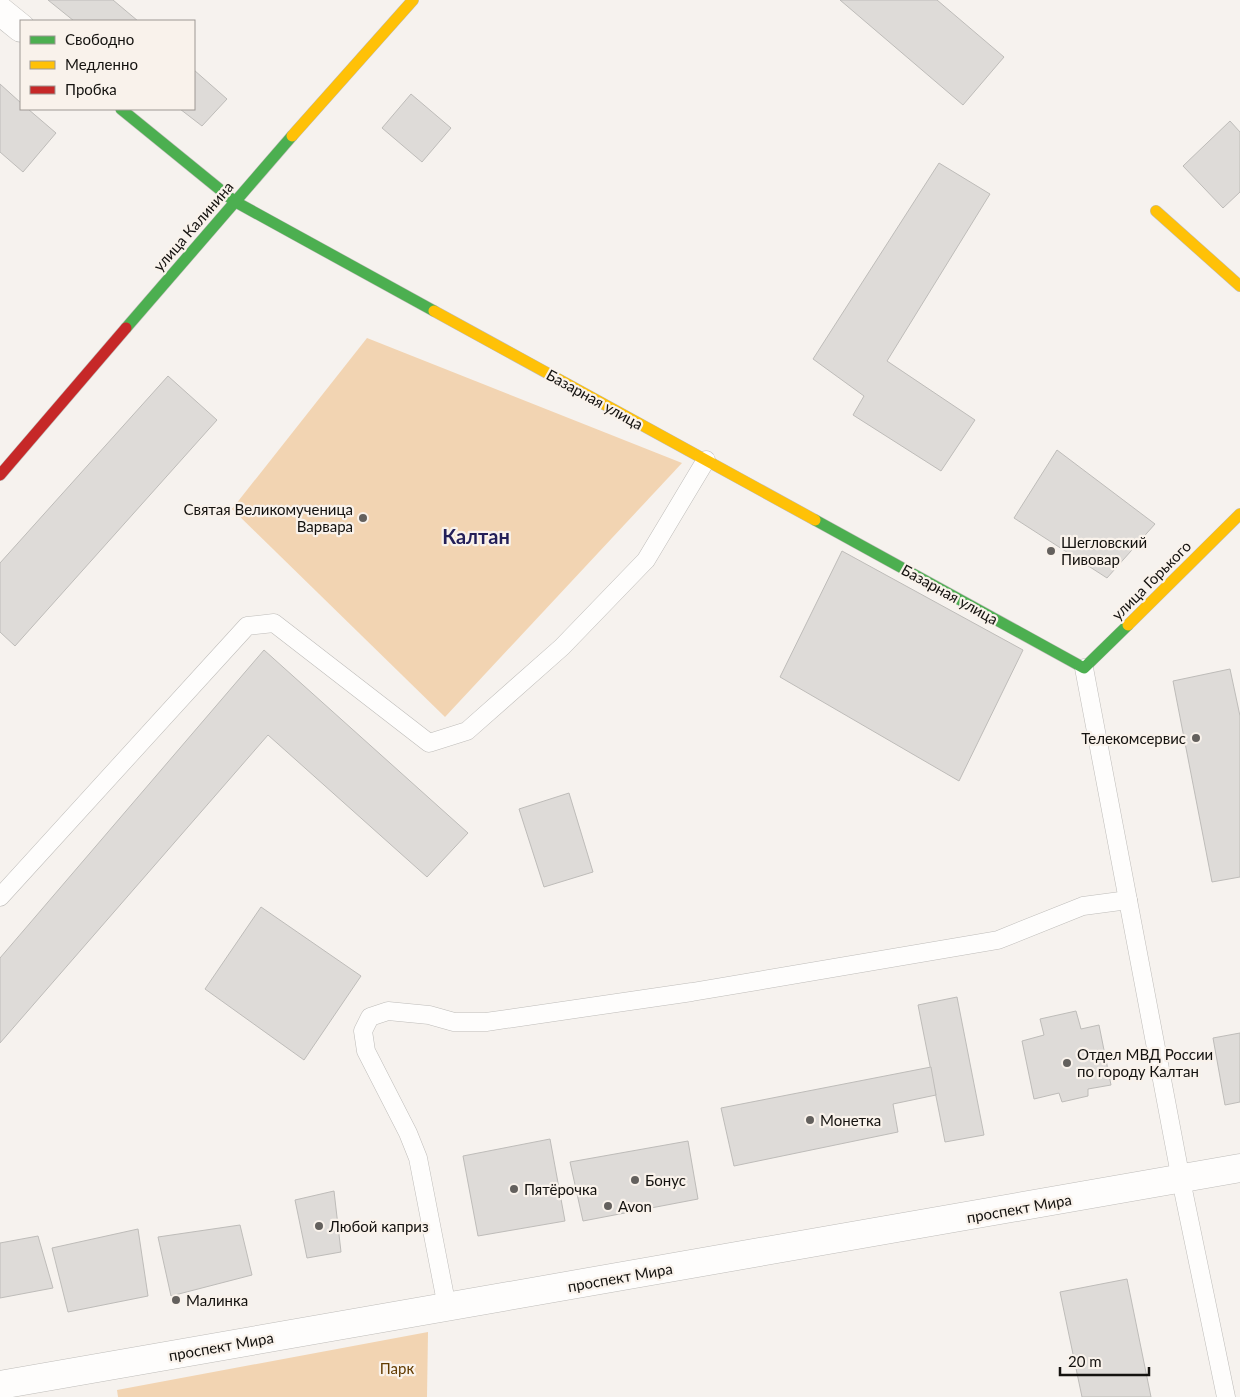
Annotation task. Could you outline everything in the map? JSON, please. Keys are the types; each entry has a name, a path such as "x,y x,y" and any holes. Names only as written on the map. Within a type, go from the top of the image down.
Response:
{"street":[{"name":"улица Калинина","path":"0,475 234,201 413,0"},
{"path":"0,11 20,27"},
{"name":"Базарная улица","path":"121,110 234,201 1084,668"},
{"path":"1156,211 1240,286"},
{"name":"улица Горького","path":"1084,668 1240,514"},
{"name":"проспект Мира","path":"0,1385 1181,1180 1240,1168"}],"lane":[{"path":"0,897 247,626 274,623 429,743 467,731 562,647 646,560 706,460"},
{"path":"1084,668 1181,1180 1226,1397"},
{"path":"447,1307 418,1158 408,1133 366,1051 363,1031 370,1017 388,1011 429,1015 454,1022 486,1022 692,992 998,940 1083,906 1128,900"}],"green space":[{"path":"367,338 682,463 445,717 232,509"},
{"name":"Парк","path":"428,1332 427,1397 118,1397 117,1390"}],"building":[{"path":"48,0 113,0 137,20 73,20"},
{"path":"840,0 937,0 1004,57 963,105"},
{"path":"195,71 227,99 202,126 181,110 195,110"},
{"path":"0,84 20,102 20,110 29,110 56,133 23,172 0,152"},
{"path":"411,94 451,128 422,162 382,128"},
{"path":"1230,121 1240,132 1240,192 1223,208 1183,166"},
{"path":"939,163 990,194 887,361 975,420 941,471 853,415 864,396 813,359"},
{"path":"168,376 217,420 15,646 0,632 0,563"},
{"path":"1057,450 1155,524 1107,578 1014,518"},
{"path":"842,551 1023,650 959,781 780,677"},
{"path":"264,650 468,833 427,877 268,735 0,1043 0,958"},
{"path":"1230,669 1240,716 1240,877 1212,882 1173,681"},
{"path":"569,793 593,872 544,887 519,809"},
{"path":"261,907 361,976 304,1060 205,989"},
{"path":"957,997 984,1135 945,1142 918,1005"},
{"name":"Отдел МВД России по городу Калтан","path":"1076,1011 1081,1029 1099,1025 1111,1085 1088,1089 1088,1096 1062,1102 1059,1093 1034,1099 1022,1041 1044,1035 1040,1019"},
{"path":"1240,1033 1240,1102 1225,1105 1213,1038"},
{"name":"Монетка","path":"931,1067 936,1095 893,1104 898,1132 734,1166 721,1108"},
{"name":"Пятёрочка","path":"550,1139 565,1221 478,1236 463,1156"},
{"name":"Бонус","path":"688,1141 698,1199 583,1221 570,1162"},
{"name":"Любой каприз","path":"334,1191 341,1252 307,1258 295,1200"},
{"path":"240,1225 252,1275 171,1296 158,1237"},
{"path":"138,1229 148,1296 68,1312 52,1248"},
{"path":"38,1236 53,1288 0,1298 0,1243"},
{"path":"1127,1279 1151,1397 1082,1397 1060,1292"}],"traffic: fast":[{"path":"122,110 234,201 434,311"},
{"path":"126,328 292,136"},
{"path":"815,520 1084,668 1128,625"}],"traffic: slow":[{"path":"292,136 413,0"},
{"path":"1156,211 1240,286"},
{"path":"434,311 815,520"},
{"path":"1128,625 1240,514"}],"traffic: jam":[{"path":"0,475 126,328"}],"place":[{"name":"Святая Великомученица Варвара","path":"363,518"},
{"name":"Шегловский Пивовар","path":"1051,551"},
{"name":"Телекомсервис","path":"1196,738"},
{"name":"Отдел МВД России по городу Калтан","path":"1067,1063"},
{"name":"Монетка","path":"810,1120"},
{"name":"Бонус","path":"635,1180"},
{"name":"Пятёрочка","path":"514,1189"},
{"name":"Avon","path":"608,1206"},
{"name":"Любой каприз","path":"319,1226"},
{"name":"Малинка","path":"176,1300"}],"district":[{"name":"Калтан","path":"476,536"}]}
